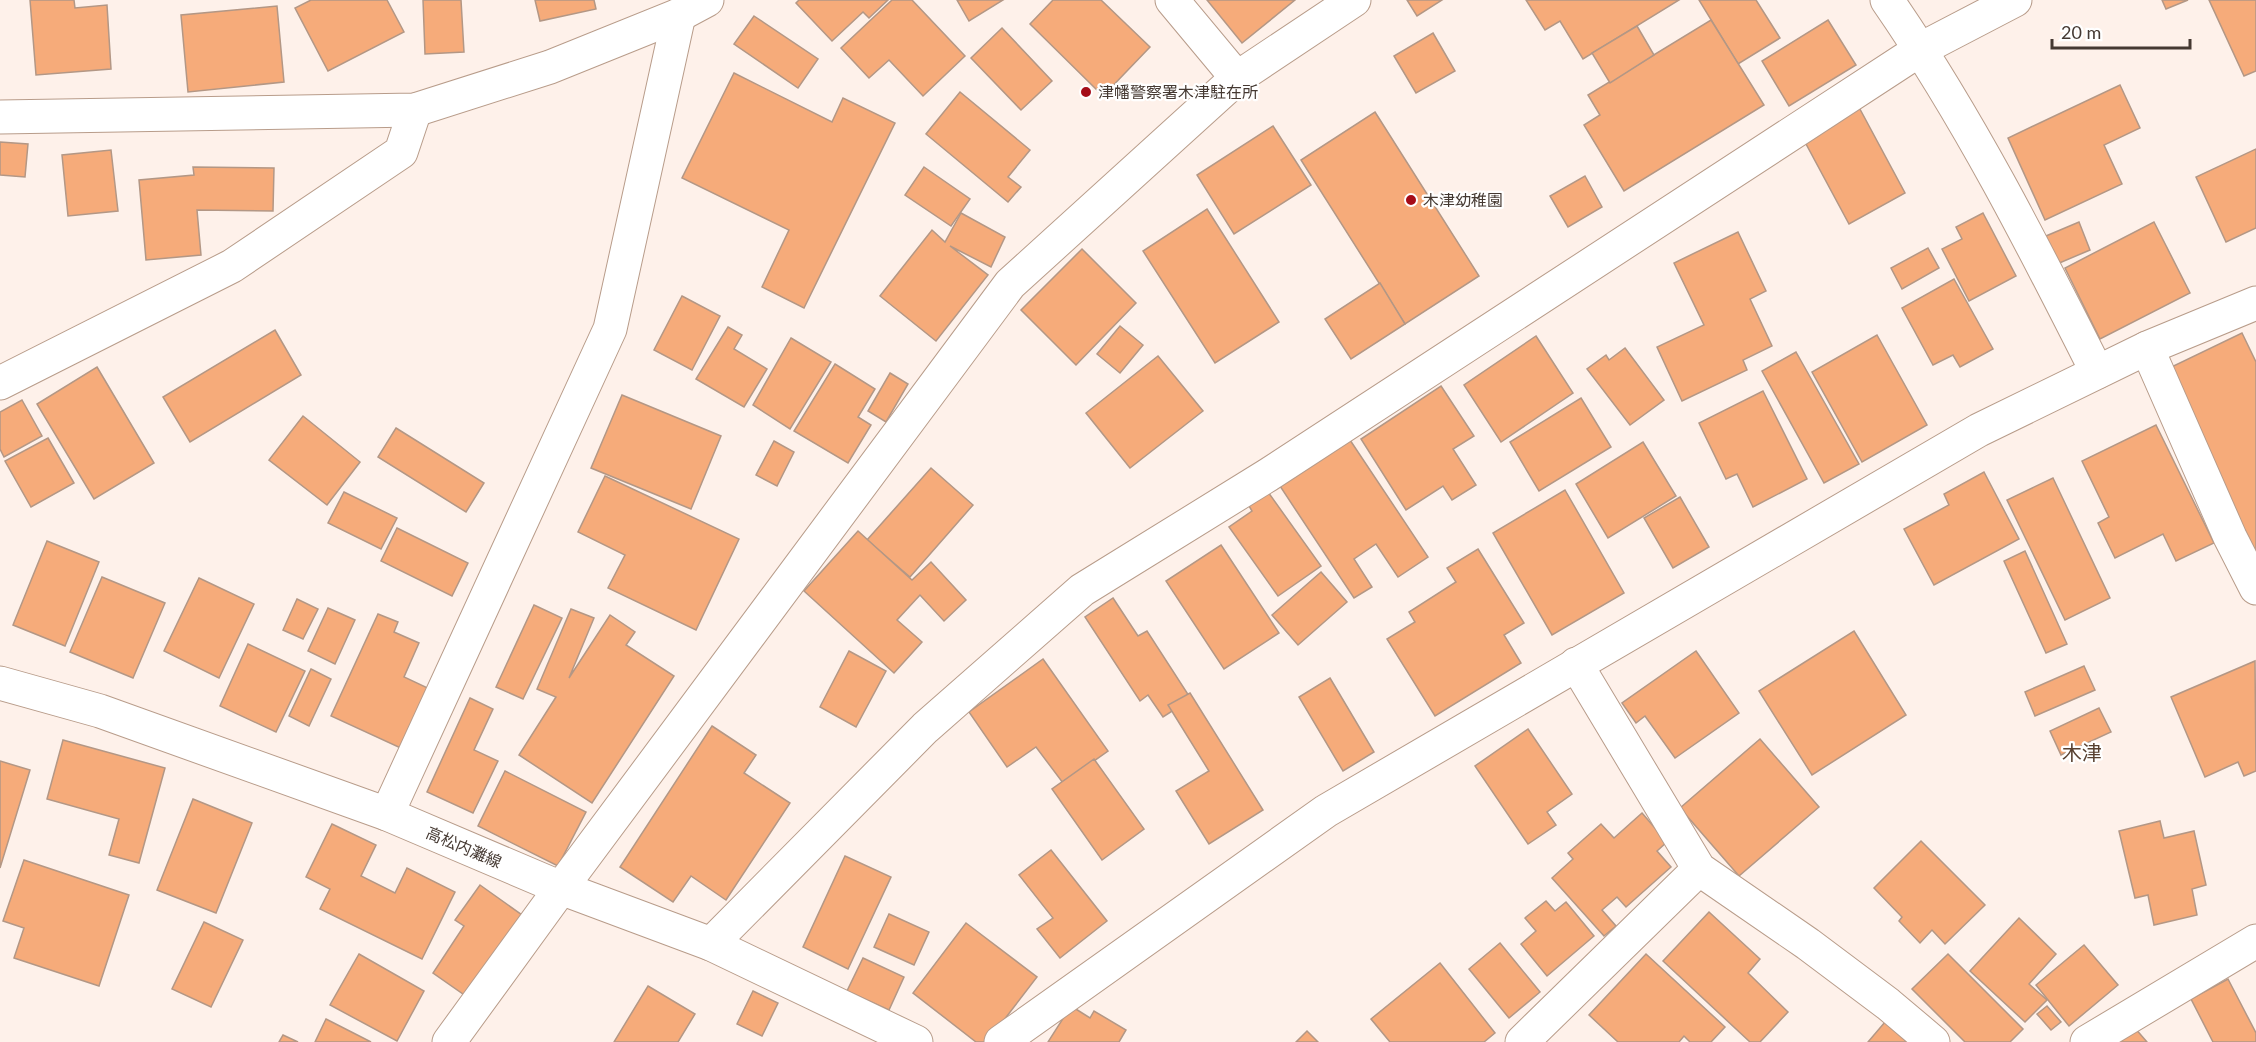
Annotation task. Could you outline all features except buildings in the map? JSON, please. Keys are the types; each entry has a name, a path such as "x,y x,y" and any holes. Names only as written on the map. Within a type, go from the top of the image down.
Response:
{"street":[{"path":"1172,0 1237,78"},
{"path":"449,1042 1010,285 1237,78 1354,0"},
{"path":"1887,0 1921,49 2017,213 2097,372"},
{"path":"711,944 925,728 1082,590 1268,475 1921,49 2015,0"},
{"path":"0,117 415,110 550,67 693,7"},
{"path":"387,814 610,329 693,7"},
{"path":"0,383 232,266 401,152 415,110"},
{"path":"1001,1042 1326,811 1978,430 2147,348 2256,303"},
{"path":"2147,348 2230,537 2256,588"},
{"path":"1576,664 1699,869 1808,944 1888,1004 1933,1042"},
{"name":"高松内灘線","path":"0,683 100,711 387,814 561,888 711,944 916,1042"},
{"path":"1522,1042 1699,869"},
{"path":"2087,1042 2256,941"}],"place":[{"name":"津幡警察署木津駐在所","path":"1086,92"},
{"name":"木津幼稚園","path":"1411,200"}],"district":[{"name":"木津","path":"2082,753"}]}
